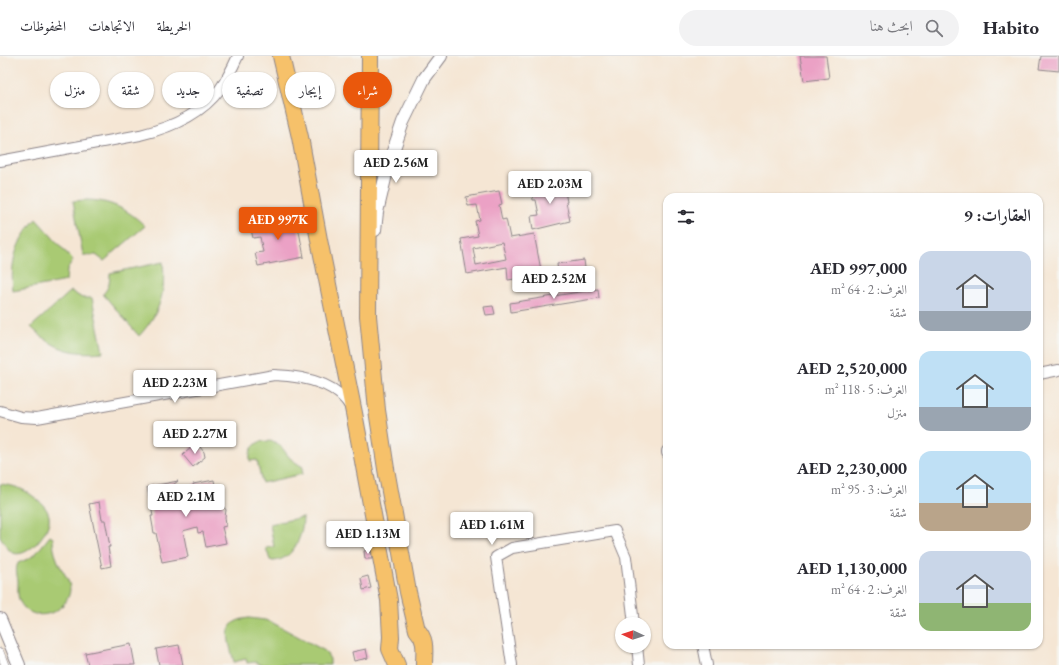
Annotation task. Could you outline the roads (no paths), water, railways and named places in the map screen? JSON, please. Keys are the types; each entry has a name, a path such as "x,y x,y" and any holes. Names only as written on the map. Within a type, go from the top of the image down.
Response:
{"main road":[{"path":"281,56 300,137 354,413 388,600 391,637 390,649 396,662 411,662 421,656 424,658 424,640 418,630 408,592 385,462 377,410 368,316 370,56"},
{"path":"391,637 394,632 406,627 418,630"}],"street":[{"path":"0,161 146,133 176,123 194,113 208,102 226,80 238,56"},
{"path":"368,316 377,212 388,166 407,115 424,79 441,56"},
{"path":"1043,373 1059,370"},
{"path":"0,411 21,417 37,418 274,375 292,376 323,385 338,392 346,400 354,413"},
{"path":"512,665 496,557 512,548 615,531 626,557 633,617"},
{"path":"0,619 19,665"},
{"path":"704,649 707,665"},
{"path":"0,652 5,665"},
{"path":"638,653 639,665"}]}
